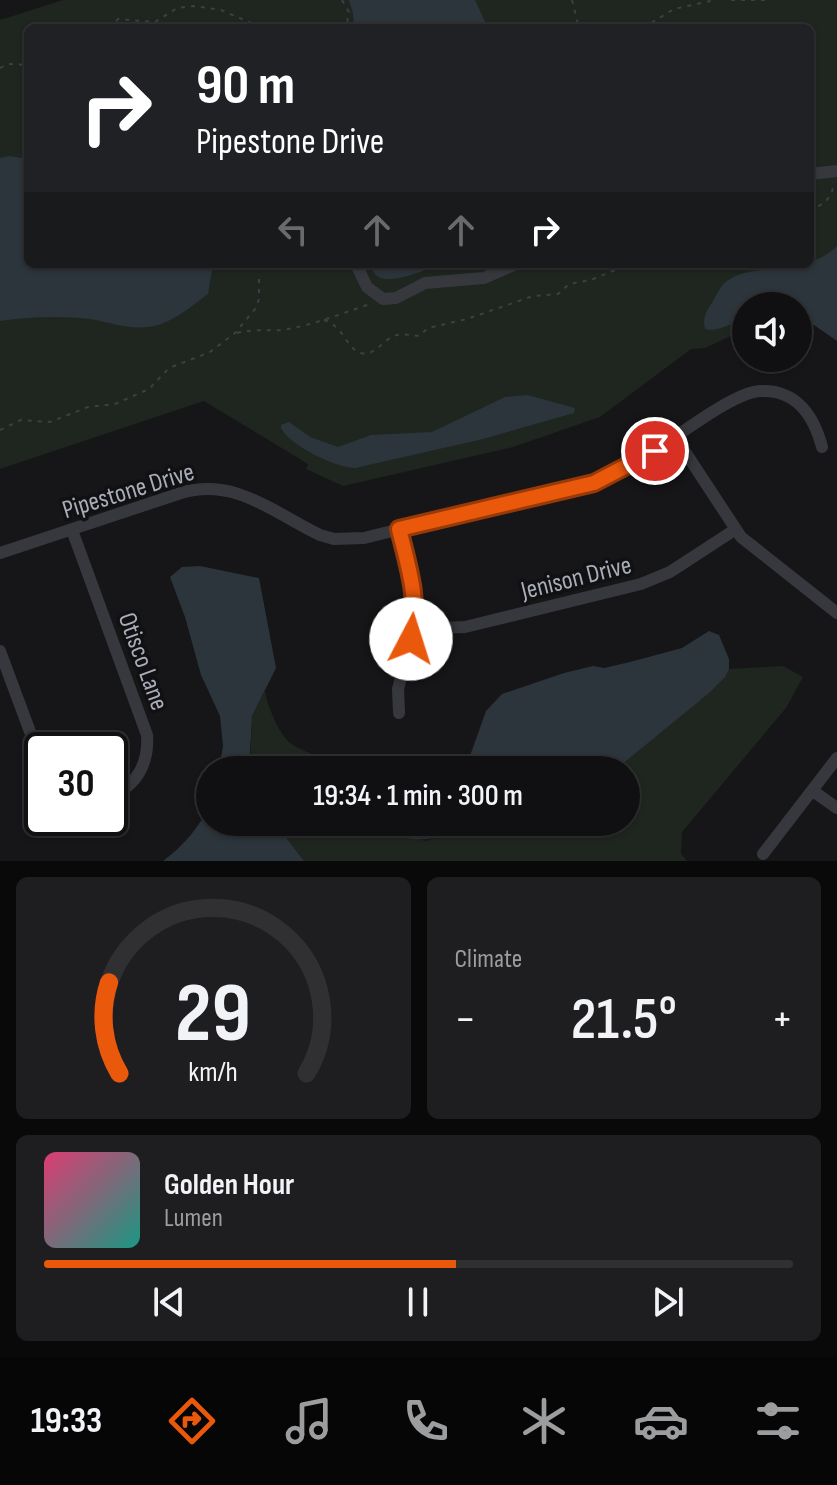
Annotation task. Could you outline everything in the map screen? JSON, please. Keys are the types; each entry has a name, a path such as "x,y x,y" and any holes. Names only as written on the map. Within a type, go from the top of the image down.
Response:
{"street":[{"path":"814,174 835,172"},
{"path":"358,268 367,287 383,299 396,298 425,283 484,278 507,268"},
{"name":"Pipestone Drive","path":"0,553 181,493 209,488 245,495 309,530 334,539 364,538 594,483 635,464 731,401 762,391 783,395 800,404 814,421 822,447"},
{"path":"676,438 736,529 753,548 837,613"},
{"path":"399,529 414,592 415,623 398,689 399,713"},
{"name":"Jenison Drive","path":"415,623 440,628 465,627 641,584 670,572 736,529"},
{"name":"Otisco Lane","path":"72,530 147,735 147,752 140,773 128,786"},
{"path":"0,651 30,732"},
{"path":"763,854 837,758"},
{"path":"813,791 837,808"}],"path":[{"path":"342,0 349,12 347,24"},
{"path":"572,0 578,24"},
{"path":"650,24 674,9 715,0"},
{"path":"731,0 766,0"},
{"path":"112,24 123,18 155,22 177,8 194,6 221,10 254,24"},
{"path":"0,68 8,64 24,65"},
{"path":"814,209 832,195 835,172"},
{"path":"324,320 336,325 353,348 369,353 394,336 419,336 428,328 467,319 533,296 558,294 569,284 591,280 620,268"},
{"path":"0,430 21,420 50,422 88,407 115,404 149,389 169,368 210,352 235,333 256,308 259,276"},
{"path":"235,333 255,328 286,329 324,320 383,299"}],"shaded area":[{"path":"63,0 837,0 837,287 812,292 732,292 732,335 705,348 691,349 600,417 513,447 343,486 306,469 308,464 204,401 0,469 0,20"},
{"path":"349,0 475,0 486,24 354,24"},
{"path":"0,158 24,158 24,268 212,268 208,294 173,318 151,327 131,327 71,317 0,321"},
{"path":"837,246 837,341 812,324 812,292 732,292 732,323 705,329 707,311 727,281 752,271 814,268 814,261"},
{"path":"370,268 429,268 394,279 381,278"},
{"path":"527,395 575,408 574,413 483,439 355,468 314,454 293,441 281,428 289,422 310,437 338,447 371,435 432,432 505,397"},
{"path":"200,566 259,578 276,668 252,716 250,756 221,756 220,716 201,675 170,577 182,567"},
{"path":"709,631 719,635 729,659 729,669 709,693 632,756 469,756 486,711 502,694 564,673 593,666 604,668 682,648"},
{"path":"783,666 803,677 786,708 682,832 681,854 687,861 304,861 285,836 411,836 425,841 442,836 640,836 640,756 631,756 729,669"},
{"path":"265,691 274,719 286,739 315,756 251,756 252,716"},
{"path":"196,828 196,836 285,836 304,861 163,861"},
{"path":"402,836 444,836 418,839"}],"route":[{"path":"411,639 415,623 414,592 399,529 594,483 655,451"}]}
